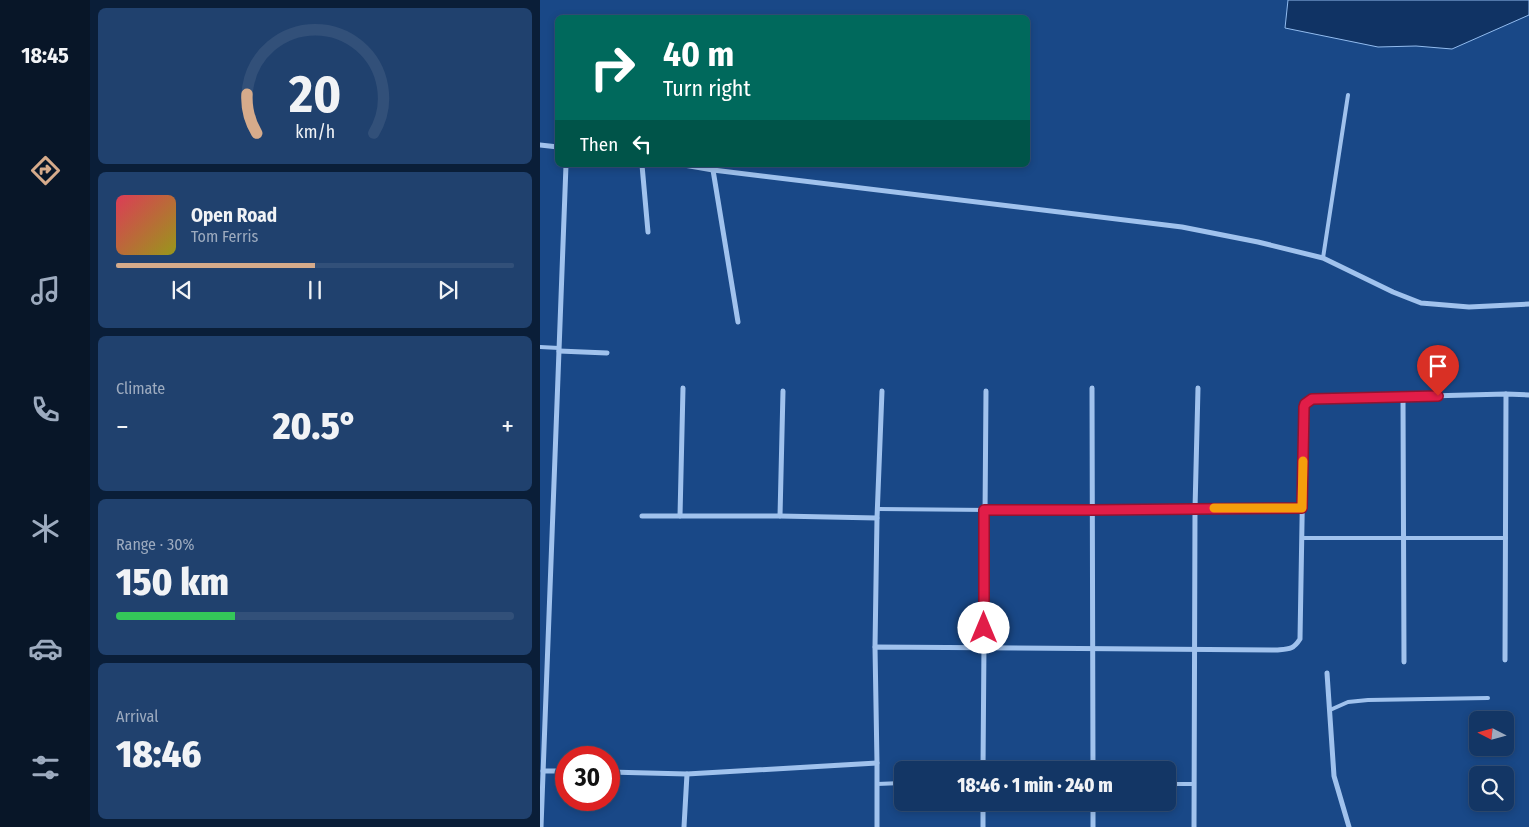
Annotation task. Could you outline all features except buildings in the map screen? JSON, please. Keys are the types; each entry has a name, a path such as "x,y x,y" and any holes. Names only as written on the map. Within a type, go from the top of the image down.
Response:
{"street":[{"path":"540,145 555,147"},
{"path":"541,827 566,167"},
{"path":"642,167 648,232"},
{"path":"696,167 1182,227 1258,242 1323,258 1393,292 1421,303 1469,307 1529,304"},
{"path":"713,170 738,322"},
{"path":"559,349 607,354"},
{"path":"680,516 683,388"},
{"path":"1092,388 1093,761"},
{"path":"1194,827 1195,509 1198,388"},
{"path":"780,516 783,391"},
{"path":"877,827 874,647 882,391"},
{"path":"983,761 986,391"},
{"path":"1505,660 1506,394"},
{"path":"874,647 1276,650 1295,647 1300,639 1305,404 1312,399 1529,395"},
{"path":"1404,397 1404,662"},
{"path":"642,516 877,518"},
{"path":"1327,674 1334,776 1349,827"},
{"path":"620,772 687,774 877,763"},
{"path":"543,771 555,772"},
{"path":"684,827 687,774"},
{"path":"983,811 983,827"},
{"path":"1093,811 1093,827"}],"lane":[{"path":"1323,258 1348,95"},
{"path":"540,347 559,349"},
{"path":"878,509 1093,510 1302,508"},
{"path":"1302,538 1506,538"},
{"path":"1330,710 1348,702 1368,700 1488,698"},
{"path":"877,784 894,783"},
{"path":"1176,784 1194,784"}],"water":[{"path":"1288,0 1529,0 1529,15 1452,49 1416,46 1378,47 1285,28"}],"slow traffic":[{"path":"1214,508 1302,508 1303,461"}],"route":[{"path":"984,628 984,510 1302,508 1304,407 1307,401 1312,399 1438,396"}]}
